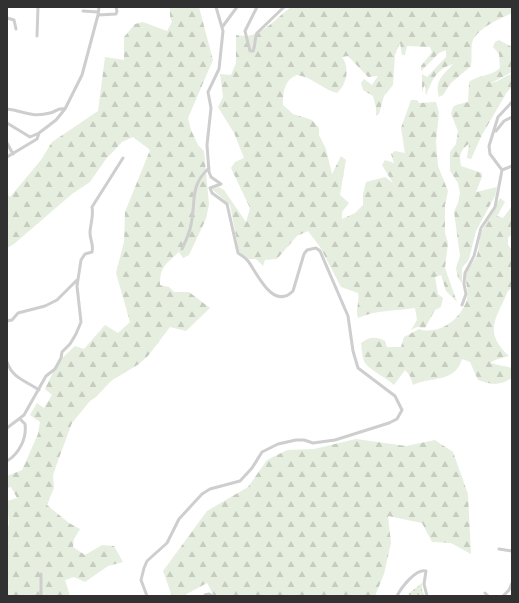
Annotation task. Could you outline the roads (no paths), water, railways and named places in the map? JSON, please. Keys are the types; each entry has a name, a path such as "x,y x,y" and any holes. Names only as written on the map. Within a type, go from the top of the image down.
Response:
{"street":[{"path":"37,36 38,7"},
{"path":"7,124 30,137 39,133 56,120 65,109 82,75 99,7"},
{"path":"83,11 98,14 116,14 116,7"},
{"path":"147,596 141,580 144,568 148,561 167,543 179,519 202,494 210,489 240,481 246,476 262,452 278,444 296,440 304,440 313,443 335,440 388,424 401,415 402,410 395,396 358,368 353,351 348,316 336,283 320,251 316,248 312,248 304,254 295,286 289,294 278,296 272,294 246,259 238,253 227,204 212,193 210,188 221,184 211,177 207,145 211,101 208,92 219,69 223,26 216,7"},
{"path":"223,26 237,7"},
{"path":"257,7 245,31 250,51 253,51 256,45 255,39 257,33 284,7"},
{"path":"7,18 14,20 16,29"},
{"path":"462,305 466,294 464,284 465,273 474,256 481,228 495,207 502,170 490,154 489,146 498,118 512,102"},
{"path":"7,109 29,115 52,113 58,109 65,109"},
{"path":"494,134 504,121 512,117"},
{"path":"7,157 37,139 39,133"},
{"path":"7,143 13,154"},
{"path":"7,428 24,415 46,376 55,369 61,358 62,352 70,344 80,322 77,286 81,260 85,254 92,252 93,248 93,241 90,234 93,212 92,207 123,158"},
{"path":"502,170 512,166"},
{"path":"182,249 190,228 195,186 209,168"},
{"path":"7,321 12,320 18,313 45,306 58,300 79,278"},
{"path":"7,362 12,374 16,378 25,381 39,390"},
{"path":"7,461 13,457 20,446 25,433 25,424 20,419"},
{"path":"499,549 512,551"},
{"path":"397,596 401,589 419,571 423,570 426,572 424,584 427,596"},
{"path":"41,574 41,596"},
{"path":"503,596 510,590 512,583"},
{"path":"204,595 208,594 213,596"}]}
